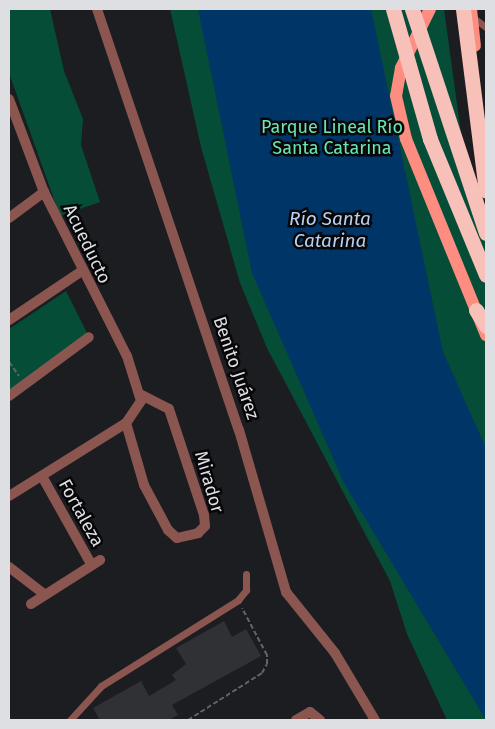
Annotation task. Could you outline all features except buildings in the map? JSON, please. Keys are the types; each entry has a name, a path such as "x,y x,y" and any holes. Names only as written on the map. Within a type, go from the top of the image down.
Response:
{"highway":[{"path":"394,9 430,138 486,275"},
{"path":"412,9 486,233"},
{"path":"469,11 486,190"},
{"path":"476,310 486,326"}],"main road":[{"path":"430,9 401,68 396,96 406,139 486,335"},
{"path":"469,11 486,139"}],"street":[{"name":"Benito Juárez","path":"97,9 239,430 286,592 335,654 375,720"},
{"name":"Acueducto","path":"9,99 44,192 82,271 127,356 140,397"},
{"path":"9,218 44,192"},
{"path":"9,320 82,271"},
{"path":"9,396 89,337"},
{"path":"9,496 43,478 126,423 140,397"},
{"name":"Mirador","path":"126,423 156,509 172,535 191,536 205,526 204,515 169,409 140,397"},
{"name":"Fortaleza","path":"31,604 95,562 43,478"},
{"path":"9,567 44,594"},
{"path":"296,720 310,712 320,720"}],"lane":[{"path":"469,11 486,27"},
{"path":"70,720 101,686 238,600 246,590 246,574"}],"path":[{"path":"9,362 25,384"},
{"path":"188,720 262,672 267,664 267,655 238,600"}],"green space":[{"path":"9,9 50,9 64,71 83,119 81,145 100,202 60,216 9,73"},
{"name":"Río Santa Catarina","path":"170,9 444,9 466,170 486,240 486,720 447,720 407,634 390,581 267,348 240,283 201,147"},
{"path":"66,291 89,337 9,396 9,329"}],"water":[{"name":"Río Santa Catarina","path":"198,9 371,9 443,352 486,448 486,720 344,483 252,273"}],"park label":[{"name":"Parque Lineal Río Santa Catarina","path":"332,138"}]}
